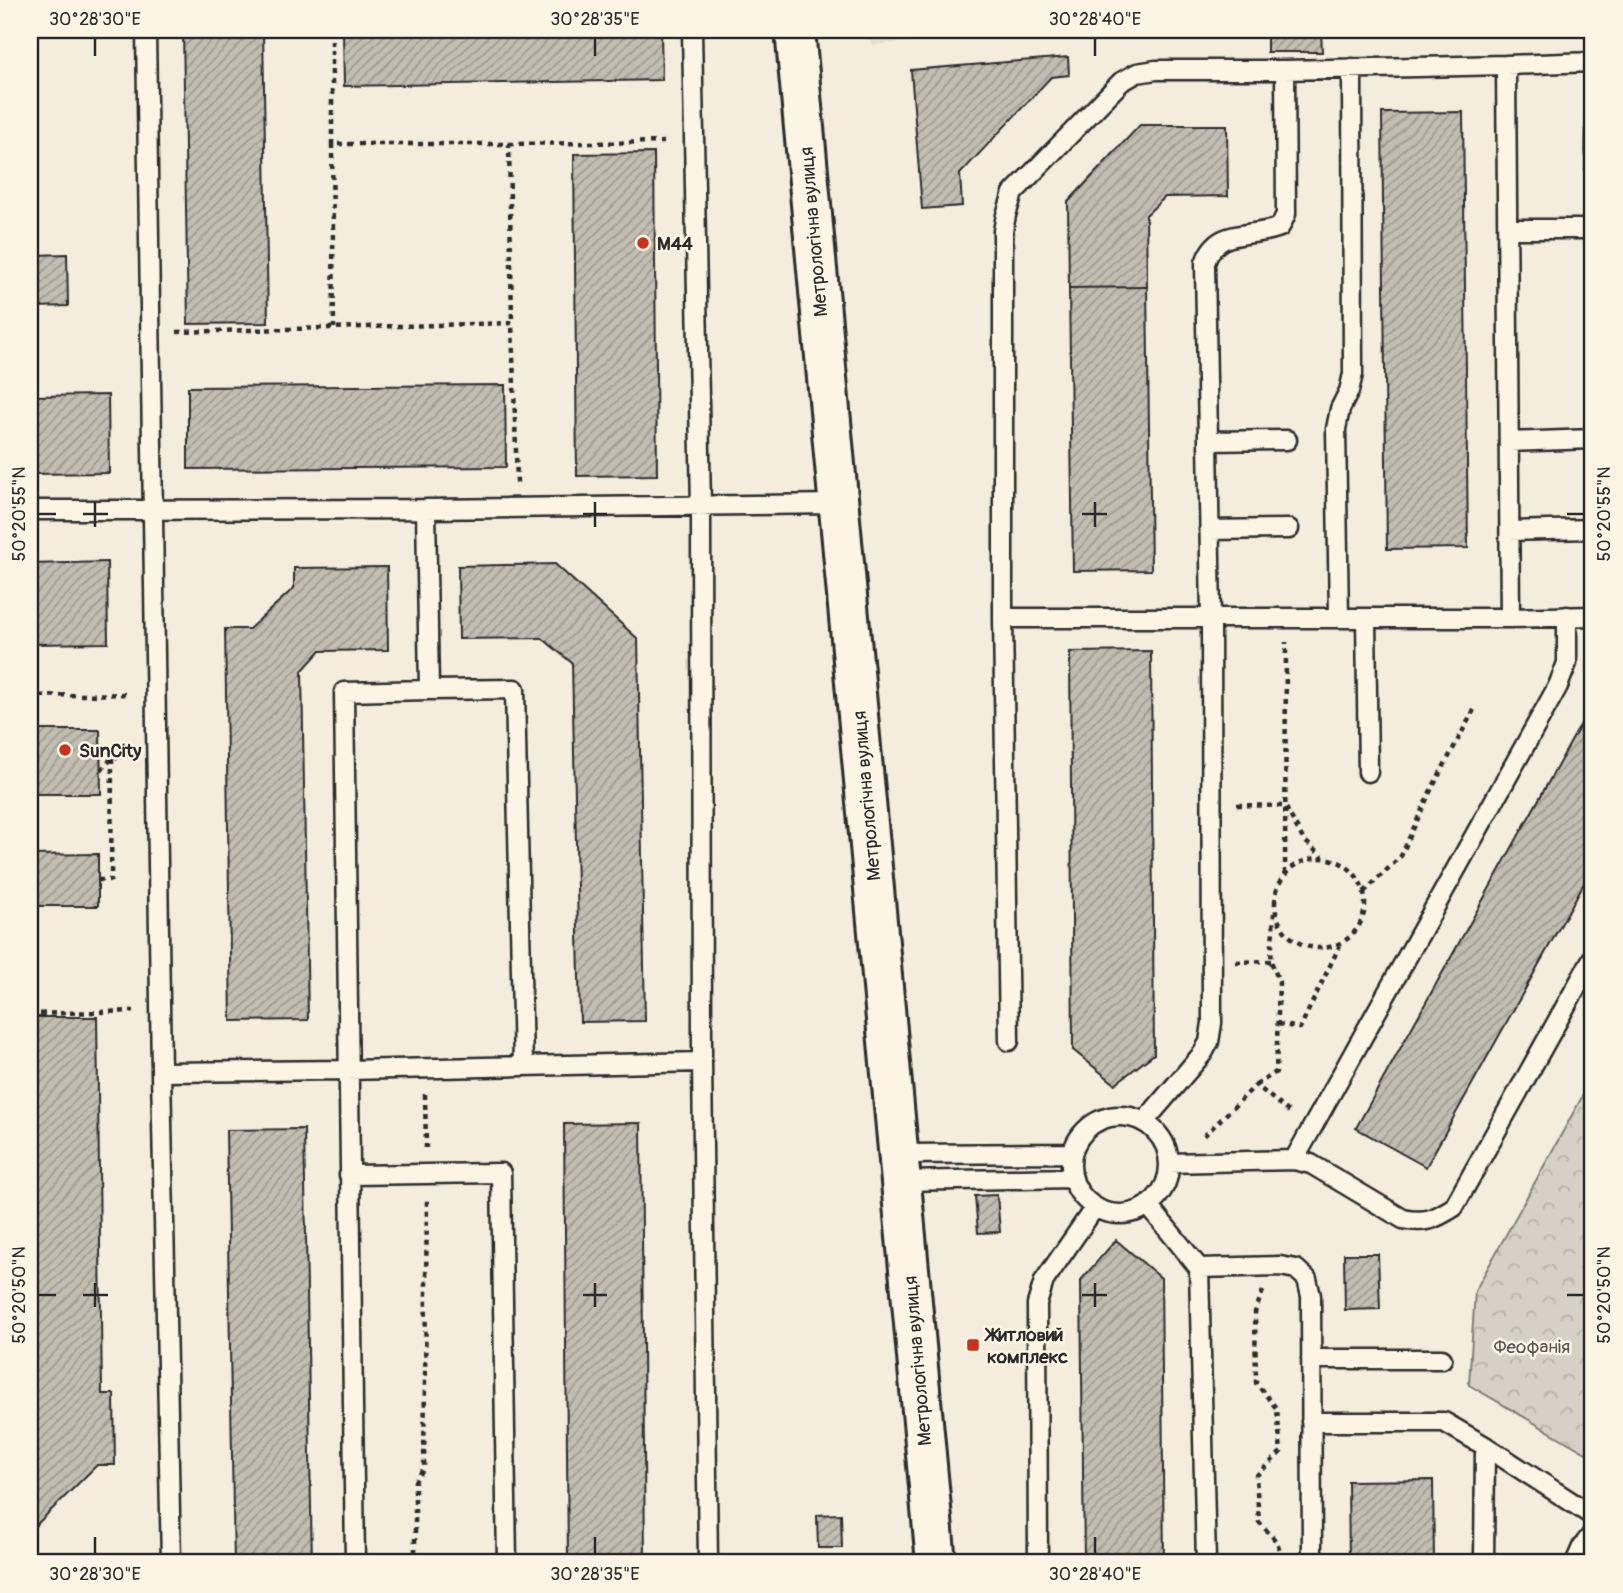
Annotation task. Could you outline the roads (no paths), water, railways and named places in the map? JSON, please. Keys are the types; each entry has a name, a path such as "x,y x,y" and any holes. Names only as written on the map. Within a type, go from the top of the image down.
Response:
{"street":[{"name":"Метрологічна вулиця","path":"795,30 936,1563"}],"lane":[{"path":"146,30 171,1563"},
{"path":"692,30 701,507 702,1062 708,1563"},
{"path":"1009,1041 1003,618 1003,231 1013,194 1121,82 1137,73 1156,70 1285,70 1593,62"},
{"path":"1506,65 1510,618"},
{"path":"1339,618 1336,429 1353,374 1352,68"},
{"path":"1144,1122 1203,1053 1209,1042 1212,1023 1211,618 1205,263 1209,250 1220,241 1280,227 1286,214 1285,70"},
{"path":"1508,229 1593,229"},
{"path":"1509,442 1593,439"},
{"path":"1208,441 1287,440"},
{"path":"30,510 839,504"},
{"path":"426,509 429,690"},
{"path":"1209,530 1289,529"},
{"path":"1510,531 1593,529"},
{"path":"1003,618 1510,618 1593,615"},
{"path":"1294,1160 1558,686 1567,663 1567,616"},
{"path":"1366,618 1368,772"},
{"path":"355,1563 344,692 515,689 523,1066"},
{"path":"1170,1163 1294,1160 1311,1164 1403,1219 1418,1222 1437,1218 1454,1207 1593,957"},
{"path":"161,1072 702,1062"},
{"path":"1118,1115 1144,1122 1161,1137 1168,1152 1170,1169 1165,1186 1155,1200 1141,1210 1125,1214 1109,1213 1095,1207 1083,1197 1073,1178 1072,1153 1079,1138 1089,1126 1118,1115"},
{"path":"900,1167 1072,1153"},
{"path":"900,1167 1073,1178"},
{"path":"349,1175 501,1173 507,1563"},
{"path":"1148,1205 1199,1268 1206,1563"},
{"path":"1038,1563 1037,1304 1044,1280 1095,1207"},
{"path":"1199,1268 1280,1266 1296,1269 1307,1279 1311,1296 1311,1563"},
{"path":"1311,1359 1443,1359"},
{"path":"1311,1422 1444,1422 1593,1516"},
{"path":"1484,1563 1485,1446"},
{"path":"1575,1563 1582,1547 1593,1533"}],"place":[{"name":"M44","path":"643,243"},
{"name":"SunCity","path":"65,750"},
{"name":"Житловий комплекс","path":"973,1345"}],"park label":[{"name":"Феофанія","path":"1532,1346"}]}
